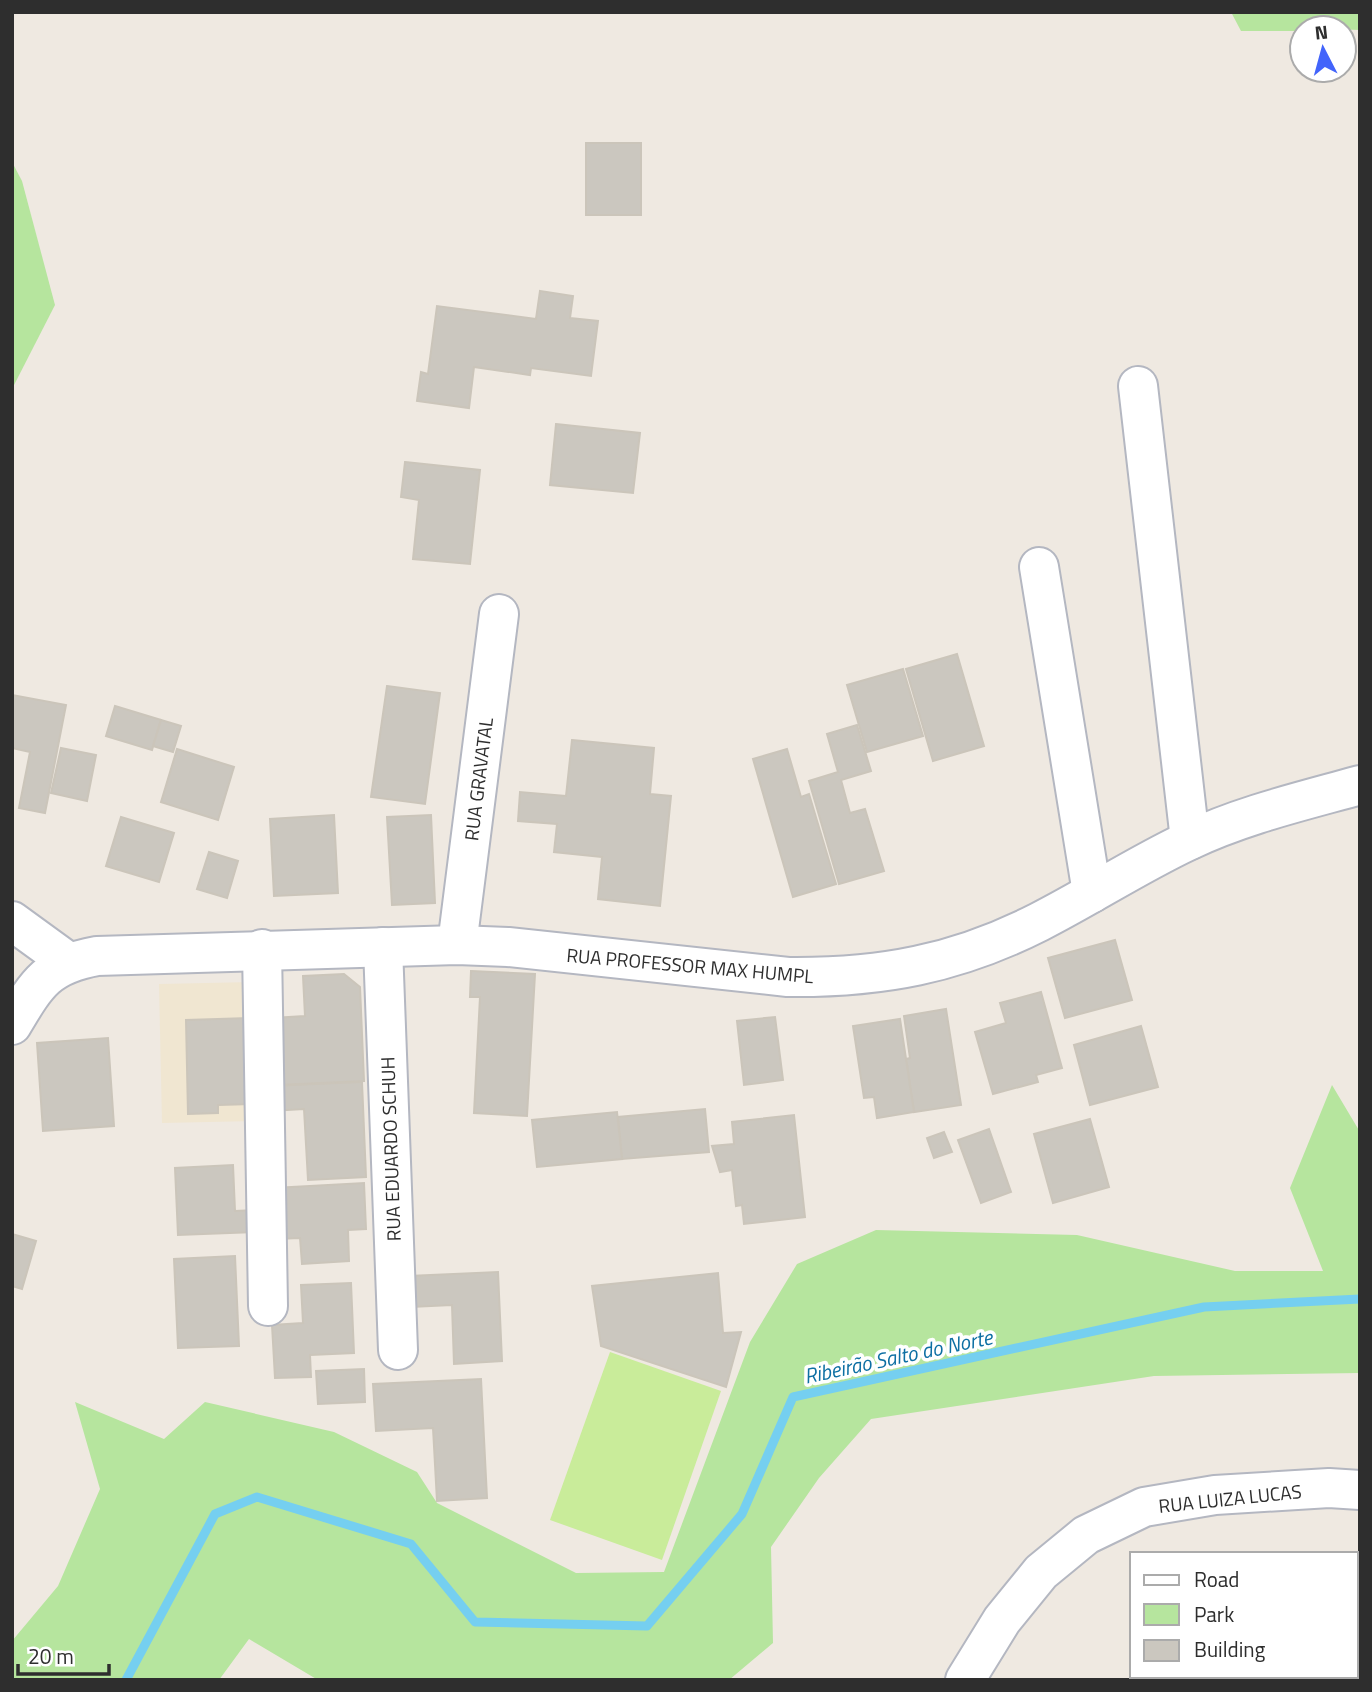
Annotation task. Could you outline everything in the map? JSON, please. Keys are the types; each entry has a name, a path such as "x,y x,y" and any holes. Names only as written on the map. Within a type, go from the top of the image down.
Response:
{"street":[{"path":"1138,386 1189,840"},
{"path":"1039,567 1092,892"},
{"name":"RUA GRAVATAL","path":"457,945 499,614"},
{"name":"RUA PROFESSOR MAX HUMPL","path":"67,961 97,956 262,949 457,945 509,947 788,977 835,978 900,971 944,960 1038,923 1189,840 1273,810 1360,785"},
{"path":"12,921 67,961 43,979 12,1025"},
{"name":"RUA EDUARDO SCHUH","path":"383,947 398,1350"},
{"path":"262,949 268,1306"},
{"name":"RUA LUIZA LUCAS","path":"965,1680 1002,1620 1041,1572 1086,1535 1144,1507 1215,1495 1329,1488 1360,1490"}],"shaded area":[{"path":"253,982 256,1121 162,1123 159,984"}],"green space":[{"path":"1231,12 1360,12 1360,30 1358,14 1288,14 1288,31 1241,31"},
{"path":"12,162 22,181 55,305 12,389"},
{"path":"1332,1085 1360,1132 1360,1373 1154,1376 871,1419 819,1478 771,1547 773,1643 729,1680 318,1680 249,1639 219,1680 12,1680 12,1641 58,1586 100,1489 75,1402 164,1439 205,1402 334,1432 417,1472 437,1503 576,1573 664,1572 750,1342 797,1264 876,1230 1077,1235 1235,1271 1323,1271 1290,1188"},
{"path":"610,1352 721,1391 662,1560 550,1520"}],"building":[{"path":"586,143 641,143 641,215 586,215"},
{"path":"540,291 573,296 570,318 598,321 591,376 531,368 530,375 474,367 469,408 417,401 421,372 428,374 437,306 536,319"},
{"path":"556,424 640,433 633,493 550,485"},
{"path":"405,462 480,470 470,564 413,559 419,500 401,497"},
{"path":"957,654 984,746 933,761 906,669"},
{"path":"903,669 923,736 867,752 847,685"},
{"path":"387,686 440,693 425,804 371,797"},
{"path":"12,695 66,705 45,813 19,808 30,752 12,748"},
{"path":"115,706 161,720 152,750 106,736"},
{"path":"161,720 181,726 173,752 153,746"},
{"path":"857,725 871,771 841,780 850,813 865,809 884,871 839,884 809,781 838,772 827,734"},
{"path":"572,740 654,748 650,794 671,796 660,906 598,899 602,857 554,852 557,824 518,821 520,792 566,796"},
{"path":"61,748 96,755 87,801 51,793"},
{"path":"177,749 234,767 218,820 161,802"},
{"path":"787,749 801,797 809,794 836,884 793,897 753,759"},
{"path":"334,815 338,893 274,896 270,819"},
{"path":"431,815 435,903 392,905 387,817"},
{"path":"121,817 174,833 159,882 106,866"},
{"path":"209,852 238,861 227,898 197,889"},
{"path":"1115,940 1132,1000 1065,1018 1048,958"},
{"path":"471,971 535,974 527,1116 474,1113 480,997 470,997"},
{"path":"344,974 360,987 364,1081 276,1085 273,1018 305,1016 303,976"},
{"path":"1041,992 1062,1068 1036,1075 1038,1082 993,1094 975,1032 1006,1023 1000,1003"},
{"path":"946,1009 961,1105 914,1112 906,1059 910,1058 904,1016"},
{"path":"775,1017 783,1080 744,1085 737,1021"},
{"path":"249,1018 251,1104 218,1105 218,1113 188,1114 186,1020"},
{"path":"900,1019 914,1112 877,1118 874,1097 864,1098 853,1026"},
{"path":"1141,1026 1158,1087 1090,1105 1074,1045"},
{"path":"108,1038 114,1126 43,1131 37,1043"},
{"path":"362,1082 366,1177 308,1180 304,1109 271,1111 270,1086"},
{"path":"705,1109 709,1152 622,1159 618,1117"},
{"path":"617,1112 622,1159 537,1167 532,1120"},
{"path":"794,1115 805,1217 744,1224 742,1205 736,1206 732,1170 720,1172 712,1146 734,1144 732,1122"},
{"path":"1090,1119 1109,1187 1053,1203 1034,1134"},
{"path":"989,1129 1011,1192 981,1203 958,1140"},
{"path":"944,1132 952,1152 934,1158 927,1138"},
{"path":"233,1165 235,1211 257,1210 258,1232 178,1235 175,1168"},
{"path":"364,1183 366,1229 348,1230 349,1261 302,1264 300,1238 277,1239 274,1188"},
{"path":"12,1234 36,1241 22,1289 12,1286"},
{"path":"235,1256 239,1346 178,1348 174,1259"},
{"path":"498,1272 502,1361 454,1364 452,1305 411,1307 409,1276"},
{"path":"718,1273 723,1333 741,1332 726,1387 601,1346 592,1286"},
{"path":"351,1283 354,1353 310,1355 311,1377 275,1378 272,1325 303,1323 301,1285"},
{"path":"364,1369 365,1402 318,1404 316,1371"},
{"path":"481,1379 487,1498 437,1501 433,1428 376,1431 373,1384"}],"waterway":[{"name":"Ribeirão Salto do Norte","path":"126,1680 215,1514 257,1497 411,1544 475,1622 647,1626 742,1514 793,1397 1204,1307 1360,1299"}]}
